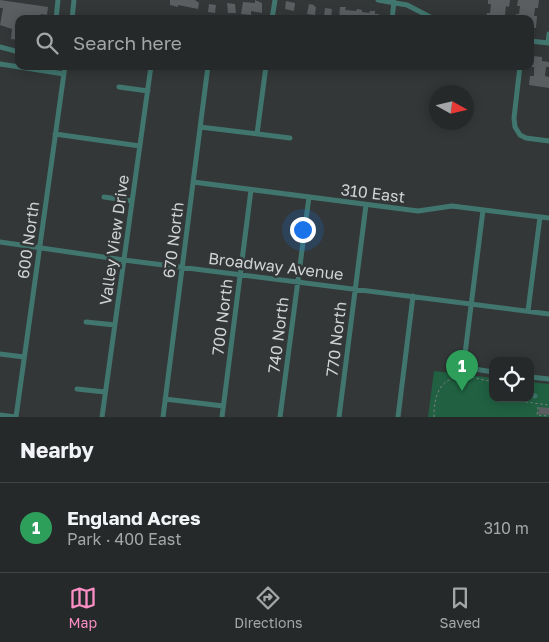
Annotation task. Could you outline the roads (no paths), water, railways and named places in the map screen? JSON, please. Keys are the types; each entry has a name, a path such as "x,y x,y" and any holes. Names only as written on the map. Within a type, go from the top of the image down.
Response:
{"street":[{"path":"56,15 58,0"},
{"path":"72,15 74,0"},
{"path":"272,15 274,0"},
{"path":"378,0 394,2 418,9 428,15"},
{"path":"392,15 394,2"},
{"path":"534,41 548,43 549,34"},
{"path":"0,47 15,51"},
{"path":"0,64 15,66"},
{"path":"52,70 64,74"},
{"name":"600 North","path":"16,417 64,70"},
{"name":"Valley View Drive","path":"102,417 150,70"},
{"name":"670 North","path":"163,417 207,70"},
{"path":"258,134 266,70"},
{"path":"520,70 514,122 518,132 526,138 549,141"},
{"path":"119,87 148,90"},
{"path":"200,127 290,138"},
{"path":"55,134 140,146"},
{"name":"310 East","path":"193,182 420,212 452,206 549,218"},
{"name":"700 North","path":"222,417 251,190"},
{"path":"104,197 132,201"},
{"name":"740 North","path":"280,417 309,197"},
{"name":"770 North","path":"339,417 366,205"},
{"path":"483,210 464,359 465,366 489,371"},
{"path":"528,311 540,217"},
{"name":"Broadway Avenue","path":"0,242 124,260 549,314"},
{"path":"398,417 413,296"},
{"path":"86,322 115,325"},
{"path":"0,354 24,357"},
{"path":"534,377 549,379"},
{"path":"77,389 105,392"},
{"path":"166,399 223,406"},
{"path":"0,415 16,417"}],"place":[{"name":"England Acres","path":"462,391"}]}
